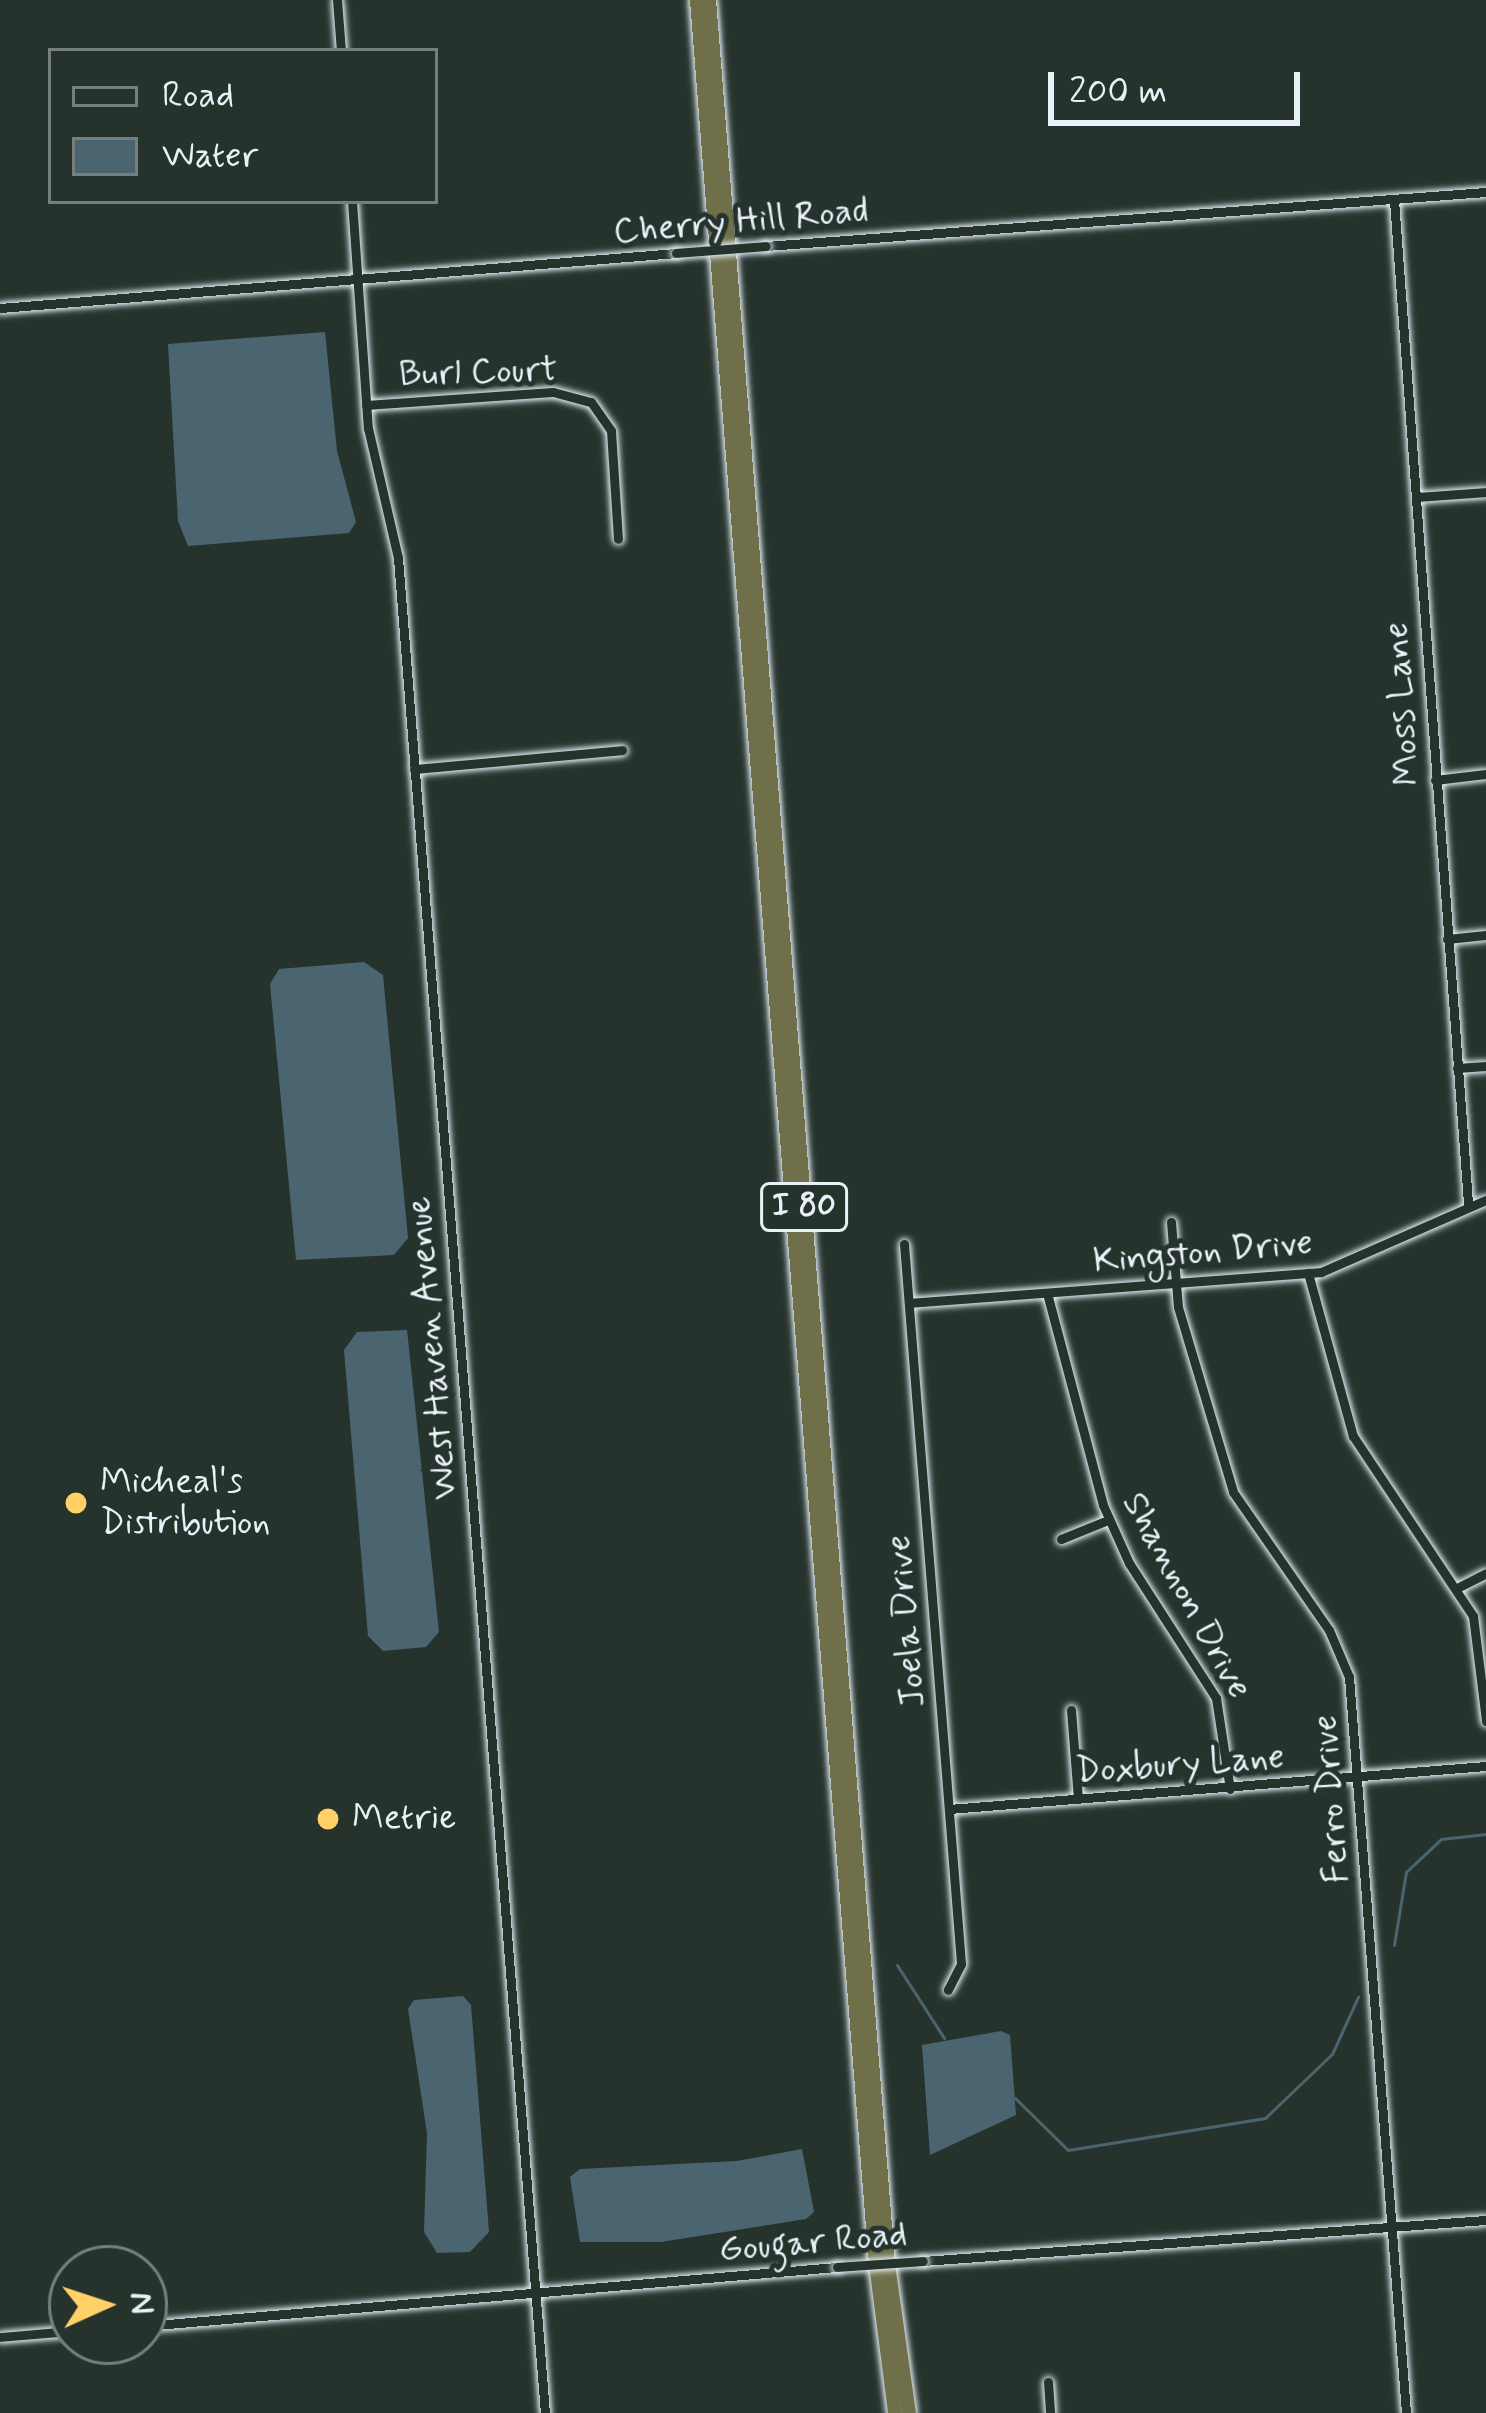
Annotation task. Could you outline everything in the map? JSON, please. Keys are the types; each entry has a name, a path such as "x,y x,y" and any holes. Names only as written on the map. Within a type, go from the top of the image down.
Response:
{"highway":[{"name":"I 80","path":"697,0 876,2264 895,2413"},
{"name":"I 80","path":"709,0 889,2264 909,2413"}],"street":[{"path":"337,0 341,48"},
{"name":"Cherry Hill Road","path":"0,308 1486,193"},
{"name":"Moss Lane","path":"1394,200 1468,1204"},
{"name":"West Haven Avenue","path":"352,204 366,405 398,558 545,2413"},
{"name":"Burl Court","path":"366,405 553,392 591,402 611,431 619,539"},
{"path":"1418,497 1486,492"},
{"path":"414,769 622,751"},
{"path":"1436,781 1486,774"},
{"path":"1447,939 1486,934"},
{"path":"1456,1068 1486,1066"},
{"name":"Kingston Drive","path":"909,1303 1308,1273 1361,1259 1468,1204 1486,1200"},
{"name":"Ferro Drive","path":"1171,1222 1175,1282 1233,1492 1346,1662 1406,2413"},
{"name":"Joela Drive","path":"904,1244 961,1964 948,1990"},
{"path":"1308,1273 1353,1436 1459,1587 1478,1637 1486,1721"},
{"name":"Shannon Drive","path":"1047,1293 1108,1520 1216,1698 1229,1789"},
{"path":"1061,1539 1108,1520"},
{"path":"1459,1587 1486,1573"},
{"path":"1071,1710 1078,1799"},
{"name":"Doxbury Lane","path":"949,1809 1486,1766"},
{"name":"Gougar Road","path":"168,2324 837,2267 1486,2220"},
{"path":"0,2337 48,2333"},
{"path":"1048,2382 1050,2413"}],"water":[{"path":"325,332 337,451 356,522 349,533 188,546 178,521 168,344"},
{"path":"364,962 383,975 408,1238 394,1255 296,1260 270,984 279,969"},
{"path":"407,1330 439,1632 426,1647 383,1651 368,1636 344,1350 357,1332"},
{"path":"463,1996 471,2005 489,2232 470,2252 437,2253 424,2232 427,2133 408,2009 414,2000"},
{"path":"1001,2031 1010,2035 1016,2115 930,2155 922,2045"},
{"path":"802,2149 814,2212 806,2219 661,2242 580,2242 570,2177 580,2169 737,2161"}],"waterway":[{"path":"1394,1945 1406,1872 1441,1839 1486,1834"},
{"path":"897,1965 944,2038"},
{"path":"1015,2098 1068,2150 1265,2118 1332,2054 1358,1997"}],"place":[{"name":"Micheal's Distribution","path":"76,1503"},
{"name":"Metrie","path":"328,1819"}]}
